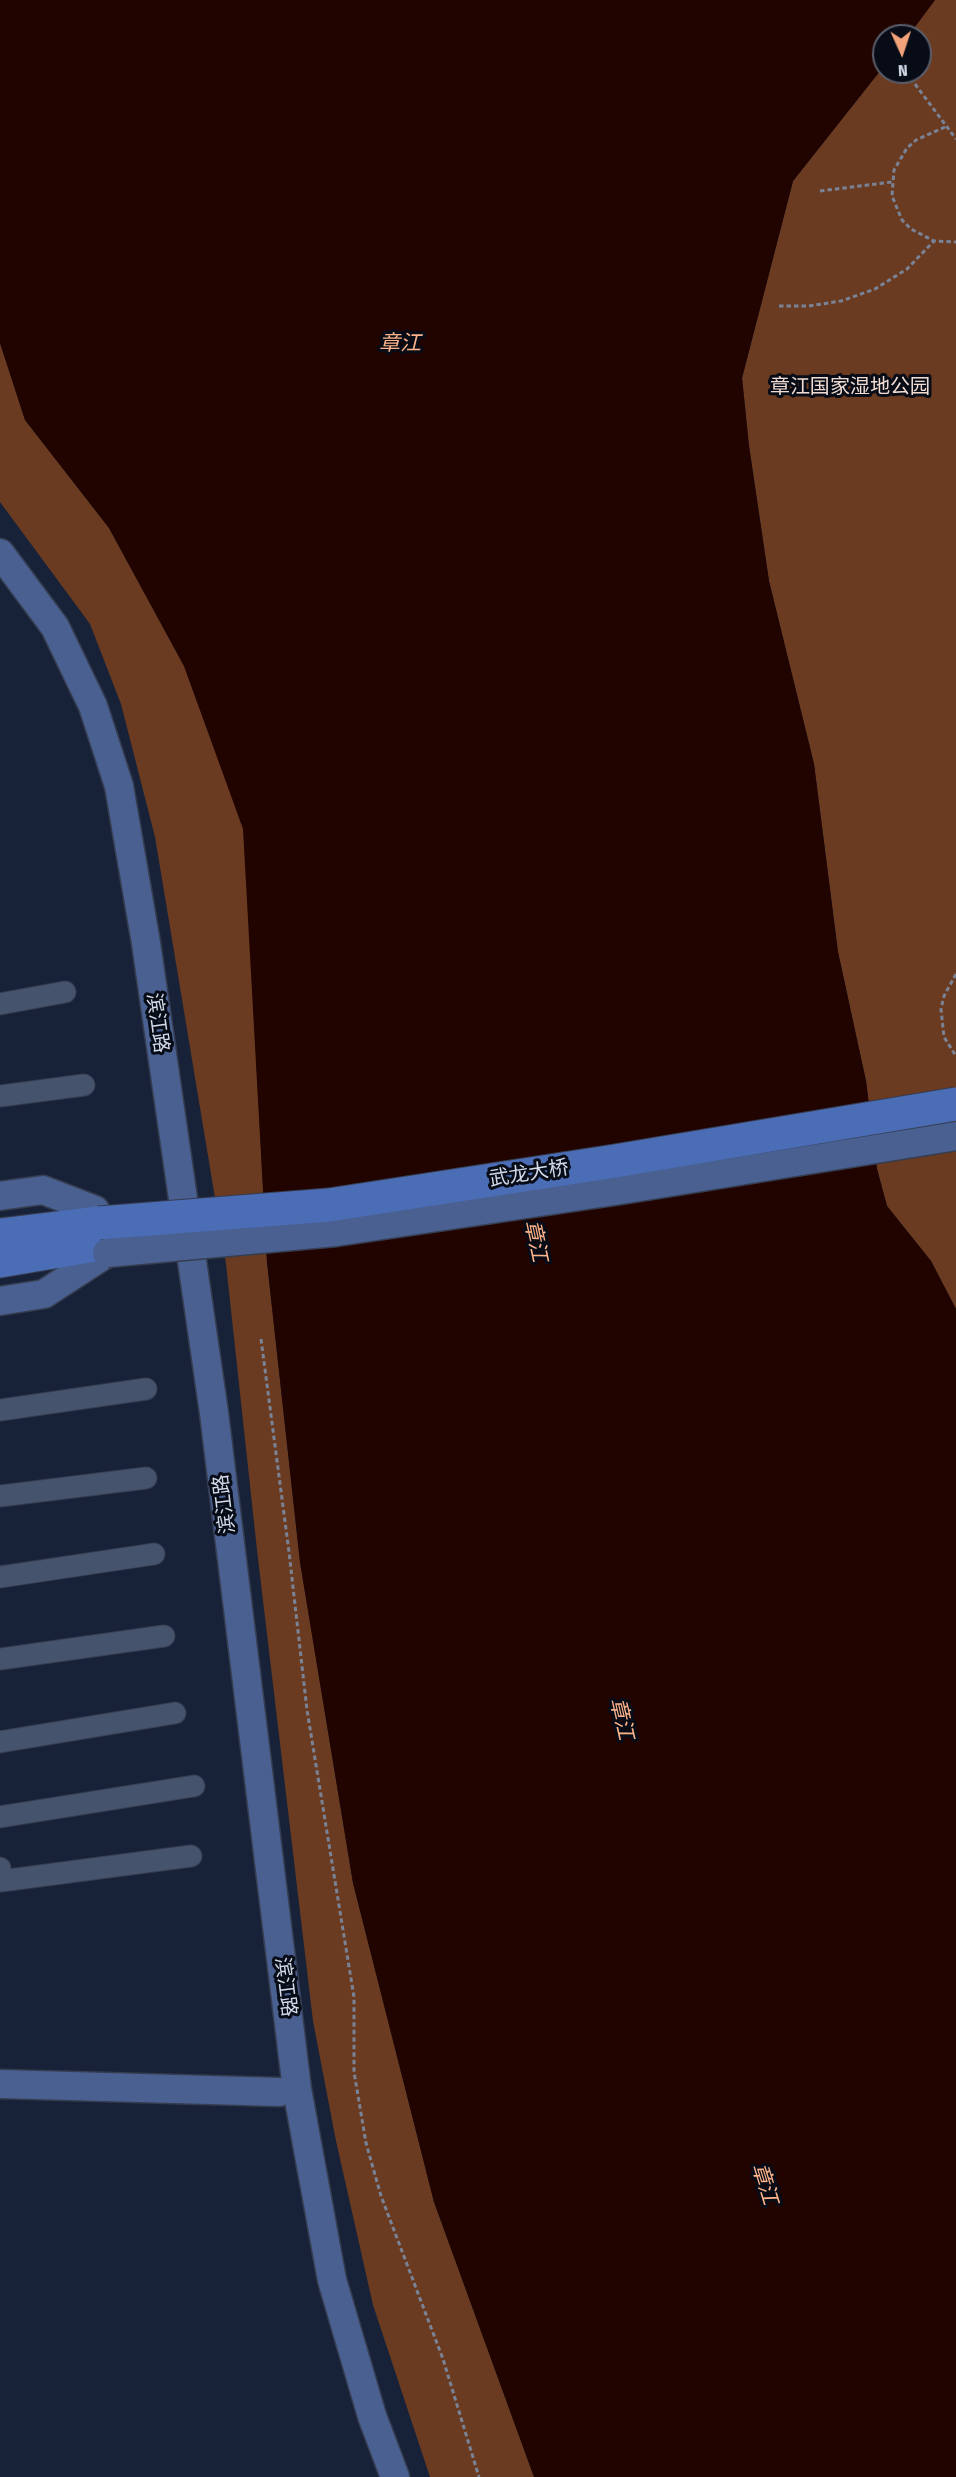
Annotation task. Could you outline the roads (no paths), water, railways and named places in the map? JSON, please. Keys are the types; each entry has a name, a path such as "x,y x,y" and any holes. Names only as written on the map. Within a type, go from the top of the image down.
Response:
{"main road":[{"name":"滨江路","path":"0,553 55,627 93,706 118,786 146,943 214,1413 297,2089 332,2280 372,2416 395,2477"},
{"name":"滨江路","path":"0,579 42,637 76,712 101,791 117,864 197,1404 279,2092 314,2284 374,2477"},
{"path":"0,1261 102,1232 324,1191 613,1151 956,1095"},
{"name":"武龙大桥","path":"102,1232 329,1205 615,1161 956,1104"},
{"name":"武龙大桥","path":"102,1232 331,1222 621,1179 956,1123"},
{"path":"0,1235 102,1232 336,1232 621,1190 956,1136"},
{"path":"0,1196 43,1190 102,1232"},
{"path":"0,1301 44,1294 102,1232"},
{"path":"0,2084 279,2092"}],"street":[{"path":"0,1004 65,992"},
{"path":"0,1096 84,1085"},
{"path":"0,1410 146,1389"},
{"path":"0,1497 146,1478"},
{"path":"0,1577 154,1554"},
{"path":"0,1659 164,1636"},
{"path":"0,1742 175,1713"},
{"path":"0,1817 194,1786"},
{"path":"0,1868 1,1881 191,1856"}],"water":[{"name":"章江","path":"0,0 935,0 917,24 872,24 872,81 793,181 742,378 749,446 769,581 814,764 838,952 866,1081 877,1169 887,1206 931,1261 956,1309 956,2477 534,2477 434,2202 353,1883 300,1562 267,1262 243,829 184,666 109,528 25,420 0,343"}],"park label":[{"name":"章江国家湿地公园","path":"850,387"}]}
